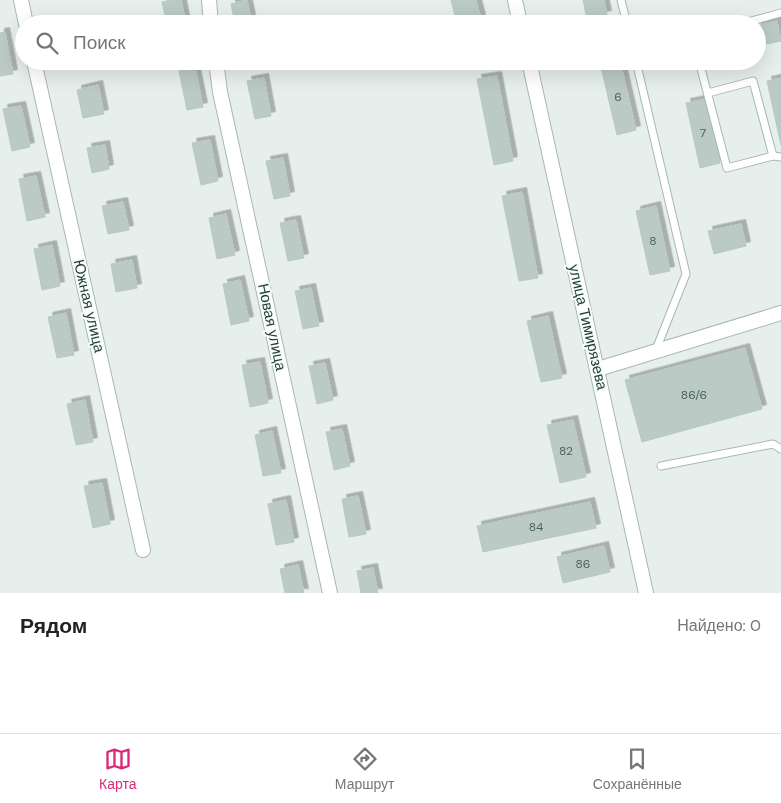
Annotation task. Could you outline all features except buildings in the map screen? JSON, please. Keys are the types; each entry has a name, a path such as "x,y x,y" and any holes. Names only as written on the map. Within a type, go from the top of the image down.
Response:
{"street":[{"path":"21,0 24,15"},
{"path":"209,0 211,15"},
{"path":"515,0 518,15"},
{"name":"Южная улица","path":"36,70 143,550"},
{"name":"Новая улица","path":"217,70 220,92 330,593"},
{"name":"улица Тимирязева","path":"531,70 646,593"},
{"path":"598,369 781,313"}],"lane":[{"path":"621,0 625,15"},
{"path":"766,17 781,13"},
{"path":"638,70 686,274 655,352"},
{"path":"702,70 727,168 777,156 753,81 708,93"},
{"path":"661,466 773,444 781,449"}]}
